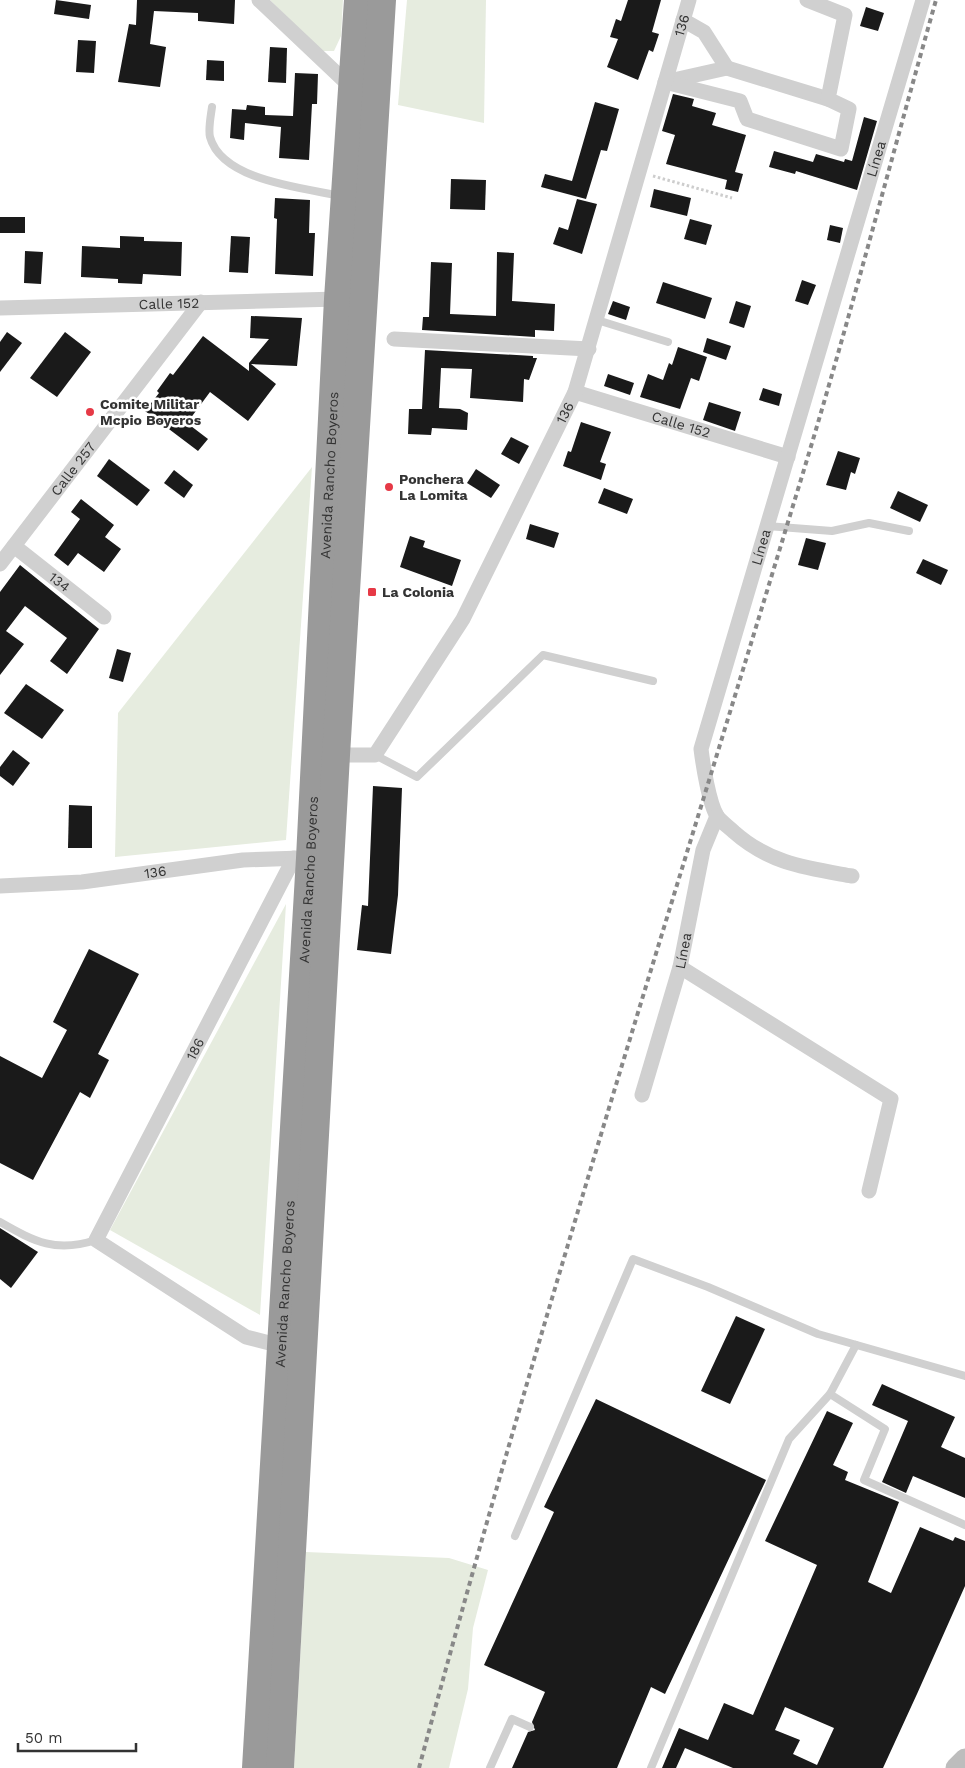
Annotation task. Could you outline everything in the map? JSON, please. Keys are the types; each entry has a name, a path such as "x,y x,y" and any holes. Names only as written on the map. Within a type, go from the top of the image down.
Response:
{"highway":[{"name":"Avenida Rancho Boyeros","path":"351,87 353,91 358,0"},
{"name":"Avenida Rancho Boyeros","path":"280,1768 336,754 382,0"},
{"name":"Avenida Rancho Boyeros","path":"256,1768 281,1346 302,858 351,87"}],"main road":[{"path":"956,1768 965,1759"}],"street":[{"path":"259,0 351,87"},
{"name":"136","path":"375,755 462,619 576,392 688,0"},
{"path":"807,0 845,15 828,99"},
{"name":"Línea","path":"642,1095 680,967 703,850 718,816 711,800 702,749 923,0"},
{"path":"683,20 704,32 727,68"},
{"path":"727,68 828,99 849,109 842,149 747,119 740,101 665,82 727,68"},
{"name":"Calle 152","path":"0,308 338,299"},
{"name":"Calle 257","path":"0,564 201,302"},
{"path":"394,339 588,349"},
{"name":"Calle 152","path":"576,392 788,457"},
{"name":"134","path":"14,546 104,616"},
{"path":"336,754 375,755"},
{"path":"718,816 764,855 800,866 852,876"},
{"name":"136","path":"0,886 82,882 243,860 302,858"},
{"name":"186","path":"96,1240 302,858"},
{"path":"680,967 891,1099 869,1191"},
{"path":"96,1240 246,1337 281,1346"}],"lane":[{"path":"212,106 210,136 220,155 262,180 345,197"},
{"path":"597,320 668,342"},
{"path":"767,526 832,531 870,523 909,531"},
{"path":"375,755 416,777 543,654 652,681"},
{"path":"0,1222 24,1236 58,1247 96,1240"},
{"path":"516,1536 633,1258 818,1334 965,1376"},
{"path":"651,1768 790,1439 830,1394 856,1345"},
{"path":"830,1394 886,1429 864,1480 965,1525"},
{"path":"490,1768 512,1719 530,1728"}],"path":[{"path":"638,173 732,198"}],"shaded area":[{"path":"270,0 343,0 341,36 334,51 321,51"},
{"path":"407,0 486,0 484,123 398,105"},
{"path":"312,467 286,840 115,857 118,713"},
{"path":"286,904 260,1315 110,1230"},
{"path":"306,1552 449,1558 488,1570 473,1628 468,1689 449,1768 294,1768"}],"building":[{"path":"56,0 91,5 89,19 54,14"},
{"path":"137,0 235,0 234,24 198,21 198,13 154,11 150,44 166,47 160,87 118,82 129,24 136,25"},
{"path":"628,0 661,0 652,32 659,34 653,52 649,50 638,80 607,67 618,39 610,37 616,19 621,21"},
{"path":"866,7 884,13 878,31 860,26"},
{"path":"78,40 96,41 94,73 76,72"},
{"path":"270,47 287,48 286,83 268,82"},
{"path":"207,60 224,61 224,81 206,80"},
{"path":"295,73 318,74 317,104 312,104 309,160 279,158 281,127 245,123 244,140 230,138 232,109 246,110 247,105 265,107 265,115 293,116"},
{"path":"673,94 694,99 692,106 716,113 712,125 746,135 735,172 743,174 738,192 725,189 727,180 666,164 675,135 662,131"},
{"path":"595,102 619,109 607,151 601,150 586,199 541,187 545,174 572,181"},
{"path":"864,117 877,121 857,190 796,171 795,174 769,167 774,151 813,162 816,154 844,162 845,159 852,161"},
{"path":"451,179 486,180 485,210 450,209"},
{"path":"654,189 691,198 687,216 650,207"},
{"path":"275,198 310,200 309,233 315,233 313,276 275,274 277,219 274,218"},
{"path":"577,199 597,204 582,254 553,244 559,227 568,230"},
{"path":"0,217 25,217 25,233 0,233"},
{"path":"690,219 712,225 706,245 684,239"},
{"path":"830,225 843,228 840,243 827,240"},
{"path":"120,236 144,237 144,241 182,242 181,276 143,274 142,284 118,283 118,279 81,277 82,246 120,248"},
{"path":"231,236 250,237 248,273 229,272"},
{"path":"25,251 43,252 41,284 24,283"},
{"path":"497,252 514,253 512,301 555,304 554,331 535,330 535,337 422,330 423,317 429,317 431,262 452,263 450,314 496,316"},
{"path":"802,280 816,285 808,305 795,301"},
{"path":"663,282 712,298 705,319 656,303"},
{"path":"613,301 630,307 626,320 608,314"},
{"path":"736,301 751,306 744,328 729,323"},
{"path":"251,316 302,318 297,366 251,364 276,384 248,421 210,392 187,423 208,439 198,451 145,411 159,393 157,391 170,373 173,375 203,336 249,371 249,363 269,339 250,338"},
{"path":"7,332 22,343 0,372 0,342"},
{"path":"65,332 91,352 57,397 30,378"},
{"path":"707,338 731,346 726,360 703,352"},
{"path":"678,347 707,357 699,381 691,378 680,409 640,397 648,374 663,380 669,363 672,365"},
{"path":"425,350 533,356 533,358 537,358 529,380 524,379 523,402 470,398 472,369 441,368 439,408 460,409 468,413 467,430 432,428 431,435 408,434 409,409 422,409"},
{"path":"608,374 634,383 630,395 604,386"},
{"path":"763,388 782,394 779,406 759,400"},
{"path":"709,402 741,412 735,431 703,420"},
{"path":"581,422 611,432 600,462 606,464 601,480 563,466 568,451 571,452"},
{"path":"511,437 529,446 519,464 501,454"},
{"path":"838,451 860,458 855,474 851,472 846,490 826,485"},
{"path":"109,459 150,490 137,506 97,476"},
{"path":"476,469 500,485 491,498 467,483"},
{"path":"174,470 193,485 184,498 164,483"},
{"path":"604,488 633,499 627,514 598,503"},
{"path":"898,491 928,505 920,522 890,508"},
{"path":"81,499 114,525 105,537 121,549 104,572 78,553 68,566 54,555 80,519 71,512"},
{"path":"530,524 559,533 554,548 526,539"},
{"path":"410,536 425,541 423,547 461,560 452,586 400,567"},
{"path":"806,538 826,543 818,570 798,565"},
{"path":"923,559 948,570 941,585 916,573"},
{"path":"20,565 99,629 67,674 50,661 67,638 25,606 6,631 24,644 0,675 0,592"},
{"path":"117,649 131,653 123,682 109,678"},
{"path":"26,684 64,710 42,739 4,713"},
{"path":"13,750 30,763 13,786 0,776 0,767"},
{"path":"373,786 402,788 398,895 391,954 357,950 362,905 368,906"},
{"path":"69,805 92,806 92,848 68,848"},
{"path":"89,949 139,974 98,1054 109,1060 90,1098 80,1092 33,1180 0,1163 0,1056 42,1078 67,1030 53,1022"},
{"path":"0,1228 38,1252 11,1288 0,1279"},
{"path":"736,1316 765,1329 730,1404 701,1391"},
{"path":"882,1384 955,1417 941,1447 965,1458 965,1498 913,1476 906,1493 882,1482 908,1421 872,1405"},
{"path":"596,1399 766,1480 665,1694 651,1687 617,1768 512,1768 528,1732 535,1730 532,1722 545,1692 484,1665 554,1512 544,1507"},
{"path":"827,1411 853,1423 833,1465 848,1472 845,1480 899,1502 868,1582 891,1593 920,1527 953,1541 955,1537 965,1541 965,1586 883,1768 733,1768 685,1748 676,1768 662,1768 679,1728 708,1740 724,1703 753,1715 817,1565 765,1541","holes":["785,1707 834,1728 817,1765 793,1754 800,1740 775,1730"]}],"railway":[{"path":"419,1768 554,1291 814,437 936,0"}],"place":[{"name":"Comite Militar Mcpio Boyeros","path":"90,412"},
{"name":"Ponchera La Lomita","path":"389,487"},
{"name":"La Colonia","path":"372,592"}]}
